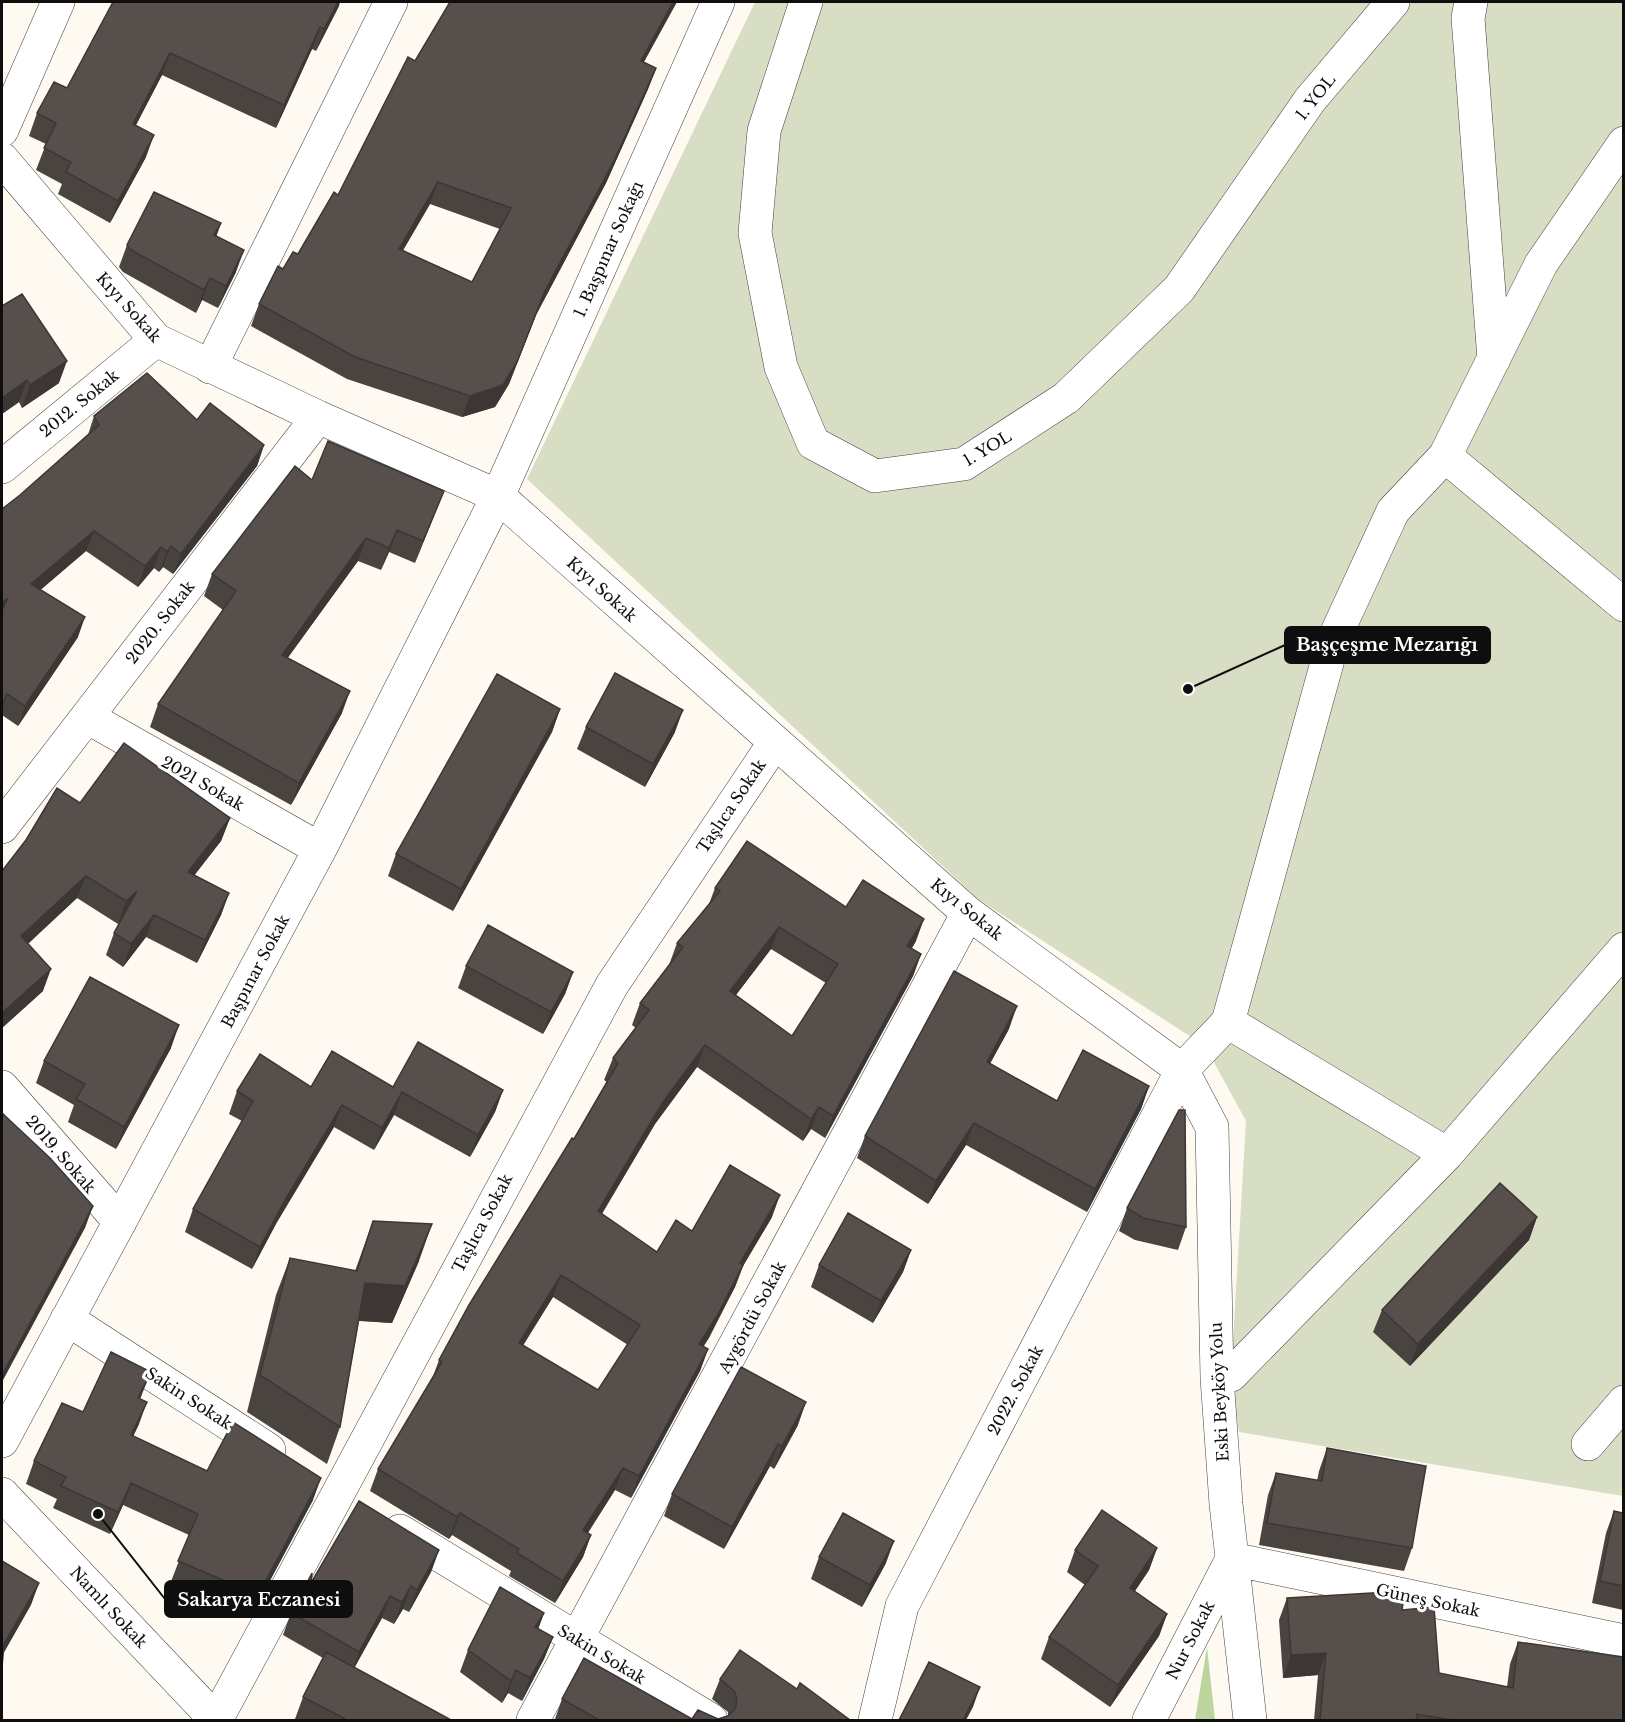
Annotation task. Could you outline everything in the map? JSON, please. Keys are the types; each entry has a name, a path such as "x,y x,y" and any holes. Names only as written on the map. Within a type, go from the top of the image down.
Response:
{"street":[{"path":"2,130 58,2"},
{"path":"210,368 392,2"},
{"name":"1. Başpınar Sokağı","path":"498,496 718,2"},
{"name":"1. YOL","path":"806,2 764,130 754,233 781,367 813,443 875,476 964,464 1066,398 1179,289 1310,100 1393,2"},
{"path":"1471,2 1468,18 1494,359"},
{"path":"1448,1154 1228,1022 1332,641 1393,511 1445,456 1541,264 1623,143"},
{"name":"Kıyı Sokak","path":"2,159 156,340 210,368 498,496 968,913 1182,1070"},
{"name":"2012. Sokak","path":"2,467 156,340"},
{"name":"2020. Sokak","path":"2,827 318,417"},
{"path":"1445,456 1623,605"},
{"name":"Başpınar Sokak","path":"2,1441 320,849 498,496"},
{"name":"2021 Sokak","path":"87,717 320,849"},
{"name":"Taşlıca Sokak","path":"216,1720 317,1480 612,985 775,742"},
{"name":"Aygördü Sokak","path":"533,1720 968,913"},
{"path":"1231,1375 1448,1154 1623,950"},
{"name":"2022. Sokak","path":"875,1720 902,1606 1182,1070 1228,1022"},
{"name":"Eski Beyköy Yolu","path":"1182,1070 1212,1127 1216,1378 1232,1559 1250,1720"},
{"name":"2019. Sokak","path":"2,1087 120,1222"},
{"name":"Sakin Sokak","path":"67,1319 317,1480 711,1720"},
{"path":"1588,1444 1623,1402"},
{"name":"Namlı Sokak","path":"2,1494 216,1720"},
{"name":"Güneş Sokak","path":"1232,1559 1623,1641"},
{"name":"Nur Sokak","path":"1149,1720 1232,1559"},
{"path":"1167,1720 1171,1676"}],"green space":[{"path":"755,2 1623,2 1623,1496 1239,1432 1231,1375 1246,1121 1205,1046 978,899 527,479"},
{"path":"1207,1647 1215,1720 1195,1720"}],"building":[{"path":"113,2 338,2 324,29 320,27 284,105 170,53 133,124 154,135 118,201 66,172 71,162 44,148 56,123 37,113 54,82 67,88"},
{"path":"450,2 673,2 641,61 656,68 614,161 544,293 517,362 503,385 470,396 355,357 259,304 278,266 283,269 293,252 298,254 334,192 338,195 408,57 415,61","holes":["438,182 511,208 472,282 399,249"]},
{"path":"154,192 221,223 214,235 244,250 226,286 210,278 204,290 131,250 127,245"},
{"path":"22,294 67,361 30,385 27,380 2,398 2,306"},
{"path":"147,373 197,420 210,403 264,445 181,554 171,546 167,552 161,547 145,566 94,531 31,584 85,617 25,706 7,694 2,706 2,610 8,598 2,603 2,509 99,425 94,416"},
{"path":"328,441 444,491 423,541 397,530 389,548 366,538 282,655 350,691 299,783 158,704 236,591 212,574 295,466 312,480"},
{"path":"615,673 683,710 653,764 586,727"},
{"path":"497,674 560,709 461,889 396,854"},
{"path":"124,743 230,818 188,872 229,893 205,940 154,915 131,944 114,933 137,891 126,901 86,876 21,936 51,969 2,1013 2,871 26,840 57,788 80,803"},
{"path":"747,841 846,907 863,880 924,919 907,946 921,954 833,1116 819,1107 811,1119 705,1045 663,1102 598,1211 657,1252 676,1220 692,1231 730,1165 780,1195 740,1263 743,1265 717,1316 699,1344 708,1349 639,1476 623,1468 583,1530 591,1535 563,1581 517,1553 519,1549 460,1513 457,1517 378,1469 442,1362 439,1360 469,1305 572,1138 574,1139 618,1063 613,1058 649,1010 640,1003 683,947 677,943 720,891 715,888","holes":["779,927 838,964 792,1036 730,991","561,1275 640,1325 598,1390 519,1343"]},
{"path":"488,925 573,972 551,1012 466,966"},
{"path":"954,971 1017,1006 987,1062 1057,1101 1083,1050 1149,1086 1095,1189 974,1123 936,1181 865,1136"},
{"path":"90,977 179,1025 124,1127 76,1099 85,1084 44,1061"},
{"path":"418,1042 503,1090 478,1135 402,1092 382,1128 342,1105 285,1200 260,1247 193,1209 253,1101 237,1091 260,1054 311,1087 332,1051 393,1087"},
{"path":"1179,1110 1185,1110 1186,1227 1143,1218 1127,1208"},
{"path":"2,1113 50,1158 93,1206 2,1375"},
{"path":"1500,1183 1537,1217 1418,1344 1382,1310"},
{"path":"848,1213 911,1250 881,1301 819,1265"},
{"path":"373,1221 432,1224 405,1286 365,1283 340,1427 260,1375 290,1258 357,1271"},
{"path":"111,1352 151,1372 138,1398 147,1402 131,1435 207,1471 233,1422 321,1478 258,1595 178,1561 198,1514 131,1483 118,1512 61,1486 66,1477 34,1461 62,1403 83,1412"},
{"path":"741,1367 806,1402 782,1446 778,1444 732,1527 672,1494"},
{"path":"1327,1448 1426,1466 1412,1548 1267,1523 1276,1473 1322,1481"},
{"path":"359,1501 439,1550 417,1590 411,1586 402,1602 390,1596 359,1652 291,1613 312,1573 311,1583"},
{"path":"1102,1510 1157,1548 1130,1588 1167,1614 1118,1685 1049,1637 1098,1566 1075,1550"},
{"path":"1614,1511 1623,1513 1623,1586 1600,1581"},
{"path":"843,1513 894,1541 870,1585 819,1557"},
{"path":"2,1561 39,1583 4,1644 2,1667"},
{"path":"500,1587 544,1613 535,1627 553,1637 530,1678 516,1670 511,1681 468,1650"},
{"path":"1405,1591 1402,1610 1434,1607 1439,1673 1513,1688 1518,1642 1623,1657 1623,1720 1451,1720 1417,1714 1416,1720 1320,1720 1326,1653 1291,1655 1287,1598"},
{"path":"740,1650 797,1689 800,1683 850,1720 599,1720 562,1699 584,1658 692,1719 698,1710 718,1719 728,1716 735,1709 737,1701 735,1692 720,1679"},
{"path":"326,1652 451,1720 347,1720 303,1697"},
{"path":"929,1662 980,1687 963,1720 899,1720"}],"place":[{"name":"Başçeşme Mezarığı","path":"1188,689"},
{"name":"Sakarya Eczanesi","path":"98,1514"}]}
